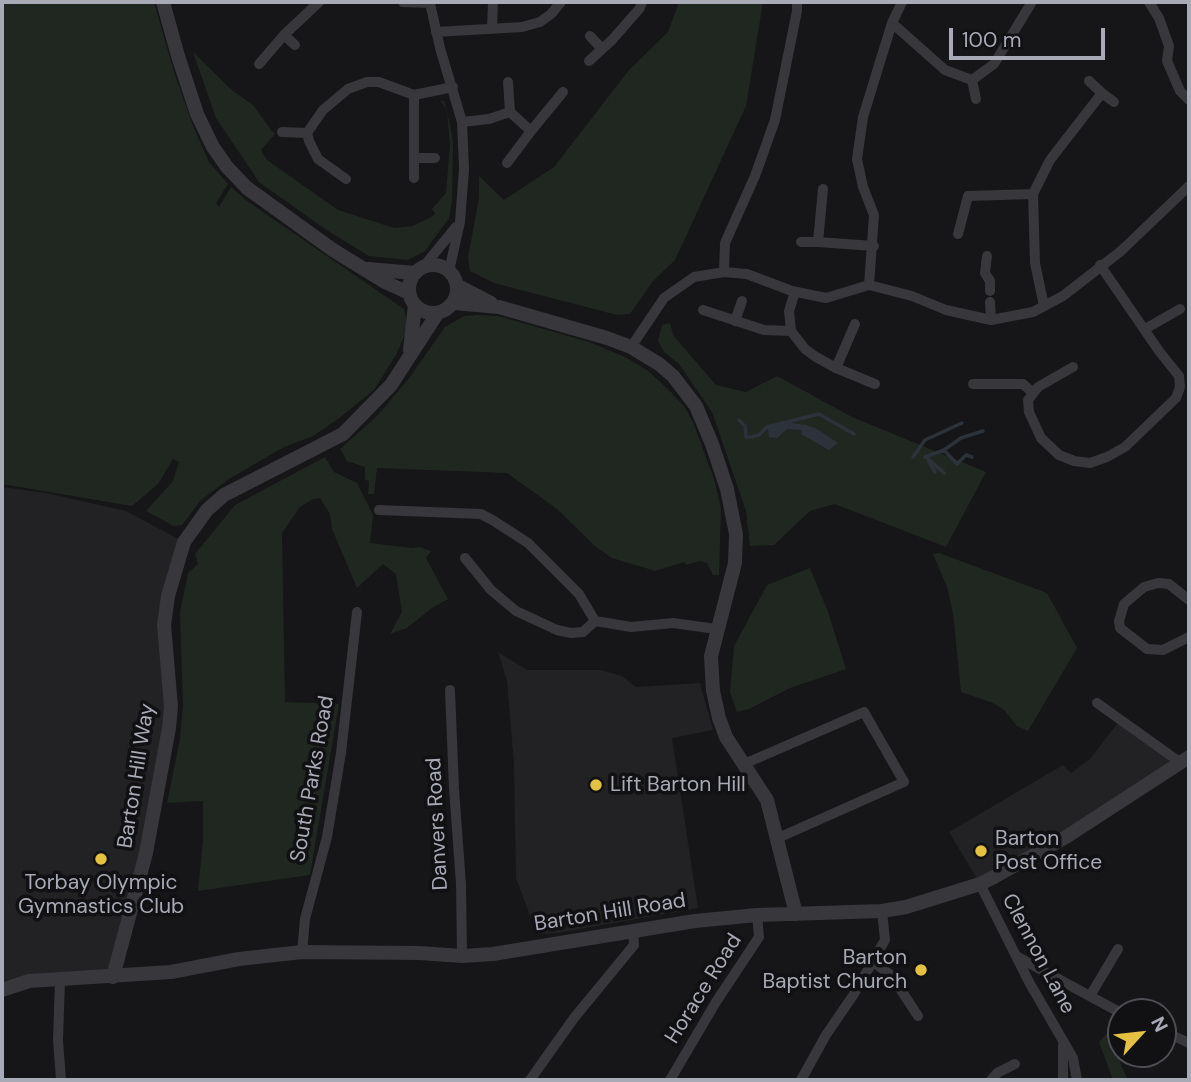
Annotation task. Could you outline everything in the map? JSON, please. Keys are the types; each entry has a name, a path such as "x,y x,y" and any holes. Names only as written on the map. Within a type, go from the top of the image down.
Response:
{"street":[{"path":"163,2 189,91 205,131 219,157 247,188 333,250 412,299 423,312 437,314 449,308 454,303 457,286"},
{"path":"259,64 284,35 319,2"},
{"path":"403,2 430,2 462,122 464,169 460,222 449,271"},
{"path":"492,28 493,2"},
{"path":"436,32 522,27 540,22 561,2"},
{"path":"589,61 640,8 642,2"},
{"path":"724,272 725,243 755,176 775,120 797,2"},
{"path":"869,285 874,246 874,215 863,187 857,159 863,117 892,23 902,2"},
{"path":"972,80 994,64 1032,2"},
{"path":"1149,2 1159,18 1169,46 1167,61 1180,91 1189,100"},
{"path":"892,23 945,70 972,80"},
{"path":"284,35 295,45"},
{"path":"590,36 602,49"},
{"path":"972,80 976,99"},
{"path":"1089,81 1114,102"},
{"path":"307,134 323,110 348,89 367,82 379,82 414,95 453,87"},
{"path":"509,82 510,112 531,131"},
{"path":"508,163 563,92"},
{"path":"1044,306 1035,263 1033,194 1050,160 1102,93"},
{"path":"414,95 414,178"},
{"path":"462,122 489,119 510,112"},
{"path":"282,132 307,134"},
{"path":"307,134 318,159 346,179"},
{"path":"414,158 435,158"},
{"path":"631,347 664,299 694,277 724,272 747,274 795,292 826,298 869,285 912,296 946,310 991,320 1033,312 1063,296 1121,251 1189,186"},
{"path":"818,242 823,189"},
{"path":"958,234 968,196 1033,194"},
{"path":"412,299 410,281 460,222"},
{"path":"801,242 874,246"},
{"path":"987,256 985,273 990,281 991,320"},
{"path":"364,269 419,270 437,265 449,271 457,286 499,307"},
{"path":"1073,367 1038,387 1028,400 1029,412 1041,438 1059,454 1074,461 1090,463 1107,457 1140,434 1176,398 1180,387 1179,376 1100,265"},
{"path":"795,292 789,311 791,331 805,349 836,368 876,384"},
{"name":"Barton Hill Way","path":"408,358 414,326 412,299"},
{"path":"735,321 742,301"},
{"path":"454,303 499,307 590,332 631,347 666,370 695,406 708,433 727,489 734,520 735,563 711,656 713,691 726,737 767,800 796,914"},
{"path":"1145,329 1180,309"},
{"path":"703,310 764,330 791,331"},
{"name":"Barton Hill Way","path":"113,977 146,853 169,728 172,706 164,625 168,596 184,542 207,510 224,495 343,433 391,386 437,314"},
{"path":"836,368 855,324"},
{"path":"973,384 1023,384 1032,392"},
{"path":"379,510 481,514 528,543 579,594 595,621 631,627 673,623 716,629"},
{"path":"465,558 491,590 516,611 571,634 583,632 595,621"},
{"path":"1189,600 1169,584 1158,583 1144,587 1124,604 1119,621 1120,628 1147,649 1163,650 1189,637"},
{"name":"South Parks Road","path":"302,952 305,919 327,837 341,753 356,612"},
{"name":"Danvers Road","path":"450,690 461,884 462,956"},
{"path":"1097,703 1185,760"},
{"path":"744,764 864,712 904,782 778,838"},
{"name":"Barton Hill Road","path":"2,990 29,981 171,972 239,959 302,952 462,956 493,954 633,929 757,915 882,911 906,907 980,884 1066,837 1185,760"},
{"name":"Clennon Lane","path":"980,884 1075,1063 1077,1080"},
{"path":"801,1080 885,940 882,911"},
{"name":"Horace Road","path":"670,1080 716,1002 759,937 757,915"},
{"path":"530,1080 574,1018 634,945 633,929"},
{"path":"1090,996 1118,949"},
{"path":"1016,956 1107,1005"},
{"path":"873,962 891,975 918,1016"},
{"path":"60,979 58,1040 61,1080"},
{"name":"Clennon Lane","path":"1063,1042 1063,1080"},
{"path":"991,1080 996,1073 1015,1064"}],"shaded area":[{"path":"2,2 154,2 193,126 209,162 228,184 216,203 219,207 231,187 247,201 404,309 406,332 396,355 374,390 313,436 284,447 229,479 201,500 182,525 174,526 146,511 173,481 179,462 173,459 158,484 132,506 2,484"},
{"path":"679,2 763,2 746,106 675,260 653,281 630,314 617,315 494,283 470,271 468,258 479,197 479,176 504,200 554,167 629,70 668,32"},
{"path":"193,52 233,91 253,105 275,134 261,150 267,160 338,210 394,228 413,226 435,214 432,209 446,193 450,145 447,113 453,142 452,202 449,218 425,251 408,260 369,256 325,229 259,182 216,118"},
{"path":"464,316 498,316 589,342 625,357 647,370 684,406 693,422 715,482 721,509 719,575 713,575 707,563 700,561 686,565 684,562 655,571 612,558 596,547 557,509 507,473 377,468 374,494 368,494 369,481 365,480 365,467 347,461 340,449 377,416 409,378 445,327"},
{"path":"670,323 673,335 716,385 746,392 777,376 852,417 986,472 946,547 835,504 810,511 774,545 750,546 746,511 712,412 679,364 664,352 658,341 662,325"},
{"path":"785,422 817,429 838,443 829,450 801,434 802,430 787,429 777,438 769,437 768,428"},
{"path":"325,457 334,472 357,483 373,515 370,543 420,547 431,551 426,558 448,599 407,628 390,634 402,612 396,574 383,564 357,588 332,529 330,514 320,498 300,507 282,533 285,702 339,704 310,875 198,891 203,841 203,801 167,803 180,739 183,706 180,612 188,573 198,564 195,554 235,505"},
{"path":"2,487 46,493 126,511 184,542 168,596 171,706 113,977 2,990"},
{"path":"939,553 1047,593 1077,648 1028,731 1017,726 1004,710 993,703 961,692 953,613 947,587 933,554"},
{"path":"810,568 828,612 846,669 790,688 749,709 737,712 730,692 734,646 767,585"},
{"name":"Lift Barton Hill","path":"498,652 527,670 601,670 622,676 636,687 700,683 713,730 672,738 698,908 558,933 537,934 516,878 514,764 507,681"},
{"path":"1120,720 1181,763 980,884 949,832 1063,765 1071,773 1090,759"},
{"path":"1107,1033 1107,1064 1099,1042"},
{"path":"1109,1068 1122,1068 1128,1080 1113,1080"}],"waterway":[{"path":"739,420 745,426 746,437 759,435 767,427 819,414 854,434"},
{"path":"913,457 925,440 962,423"},
{"path":"925,457 944,450 961,438 983,431"},
{"path":"944,450 957,464 966,455 972,457"},
{"path":"926,457 944,473"},
{"path":"929,462 935,472"}],"place":[{"name":"Lift Barton Hill","path":"596,785"},
{"name":"Barton Post Office","path":"981,851"},
{"name":"Torbay Olympic Gymnastics Club","path":"101,859"},
{"name":"Barton Baptist Church","path":"921,970"}]}
